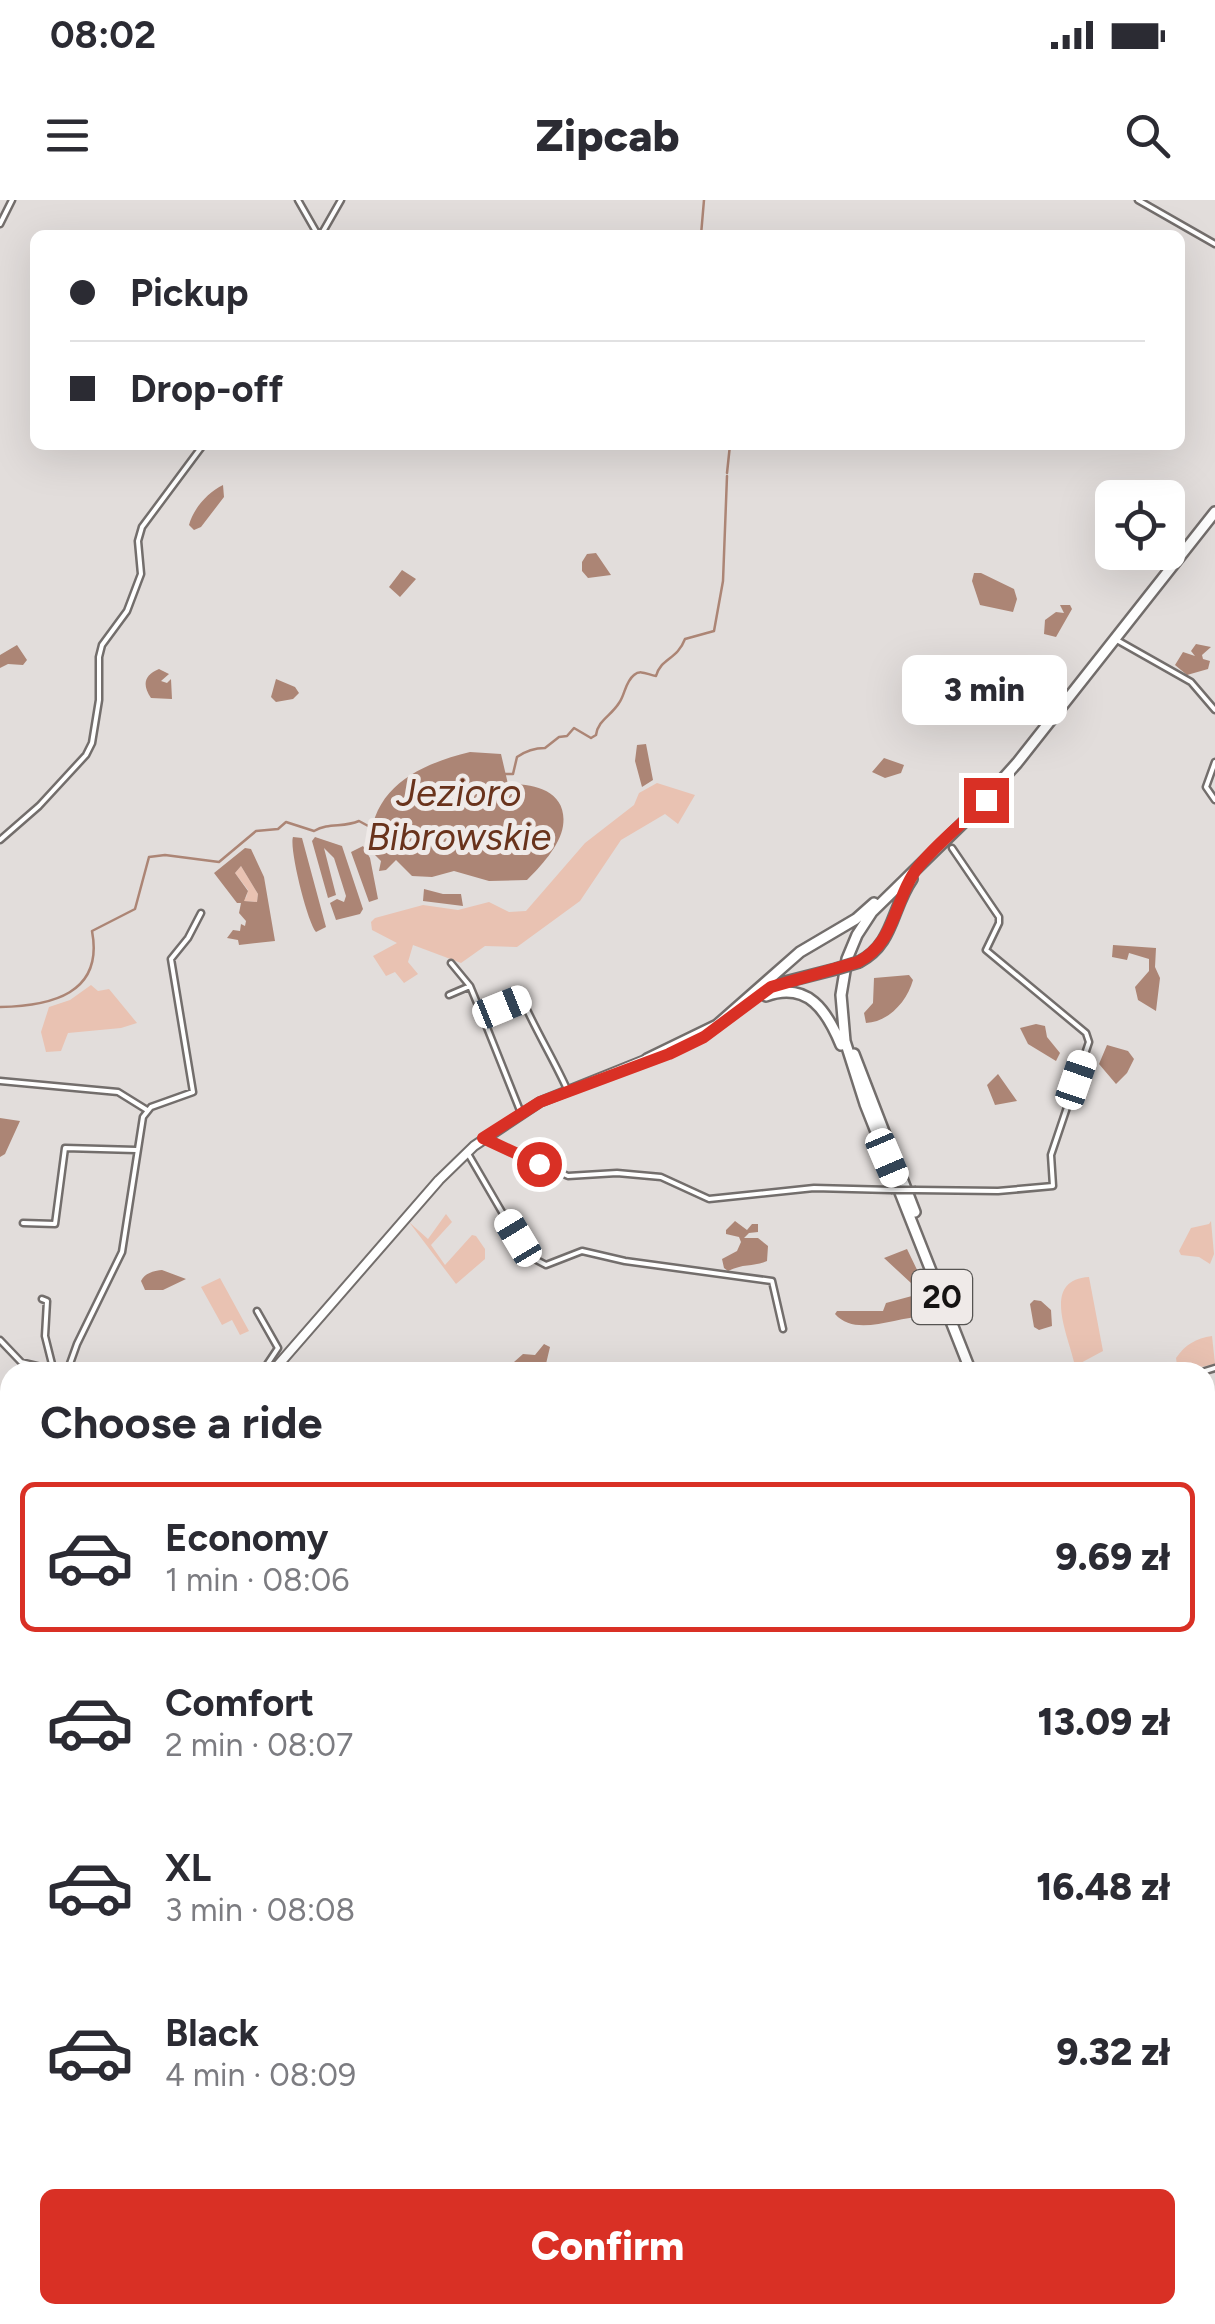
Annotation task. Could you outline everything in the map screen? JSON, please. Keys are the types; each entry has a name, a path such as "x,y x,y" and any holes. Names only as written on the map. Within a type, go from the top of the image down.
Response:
{"main road":[{"name":"20","path":"970,1362 844,1041 841,995 847,959 862,926 882,900 986,800 1215,512"},
{"path":"281,1362 404,1220 483,1138 520,1113 568,1090 669,1054 704,1037 777,984 858,962 878,950 916,869"},
{"path":"647,1060 717,1025 800,952 882,900"},
{"path":"753,1001 783,991 816,1001 829,1016 855,1075"},
{"name":"20","path":"842,1018 970,1362"}],"street":[{"path":"0,224 12,200"},
{"path":"298,200 317,230"},
{"path":"323,230 341,200"},
{"path":"1138,200 1215,244"},
{"path":"0,840 86,756 99,700 102,645 127,611 142,574 138,541 142,527 198,450"},
{"path":"1115,639 1191,682 1215,710"},
{"path":"1215,762 1206,787 1215,800"},
{"path":"483,1138 568,1176 617,1173 661,1177 709,1199 814,1188 998,1191 1053,1186 1051,1155 1089,1042 1086,1033 986,950 1000,923 952,848"},
{"path":"71,1362 120,1260 143,1117 147,1110 193,1092 171,959 188,938 201,912"},
{"path":"451,963 470,986 520,1113"},
{"path":"449,995 470,986"},
{"path":"482,1015 522,999 545,1052 554,1058 568,1090"},
{"path":"0,1081 118,1092 147,1110"},
{"path":"23,1223 55,1224 65,1148 138,1150"},
{"path":"467,1152 528,1254 540,1264 553,1264 582,1252 772,1281 783,1329"},
{"path":"42,1299 47,1301 45,1336 50,1362"},
{"path":"257,1311 278,1348 269,1362"},
{"path":"0,1340 21,1362"}],"shaded area":[{"path":"657,783 695,795 678,824 665,814 621,840 580,901 517,947 485,946 461,963 413,945 408,962 418,974 404,983 395,972 386,976 373,956 397,943 372,930 375,918 423,905 458,910 489,902 509,912 526,911 585,843 634,805 639,793"},
{"path":"241,866 258,894 257,902 244,901 248,890 235,873"},
{"path":"91,985 98,991 109,989 137,1023 68,1033 61,1051 46,1052 41,1032 49,1007 70,1000"},
{"path":"446,1214 452,1222 431,1245 445,1265 472,1235 485,1249 485,1259 456,1284 409,1222 428,1239"},
{"path":"1211,1221 1214,1254 1210,1264 1199,1257 1181,1255 1179,1251 1191,1228"},
{"path":"1089,1277 1103,1351 1082,1362 1074,1362 1061,1311 1065,1288 1074,1280"},
{"path":"220,1278 249,1331 240,1335 232,1320 222,1325 201,1287"},
{"path":"1212,1336 1215,1362 1177,1362 1183,1349"}],"water":[{"path":"223,485 224,497 201,527 194,530 189,525 198,507"},
{"path":"596,553 611,575 588,578 582,571 587,554"},
{"path":"402,570 416,579 400,597 389,587"},
{"path":"974,573 1014,589 1017,599 1013,612 980,605 972,581"},
{"path":"1060,605 1070,605 1072,609 1056,637 1044,634 1045,620 1056,612 1064,613"},
{"path":"1196,644 1211,647 1202,655 1210,661 1208,669 1187,675 1175,665 1183,652 1195,656 1191,651"},
{"path":"17,645 27,660 23,665 0,668 0,655"},
{"path":"159,669 169,674 161,681 167,683 171,679 172,699 151,698 148,693 148,677"},
{"path":"276,679 295,687 299,693 293,699 276,702 271,697"},
{"path":"646,744 653,780 642,787 635,761 637,745"},
{"name":"Jezioro Bibrowskie","path":"470,752 501,754 508,784 528,785 555,797 563,814 563,826 549,856 527,880 489,881 454,871 432,877 412,876 396,860 379,871 381,861 370,850 372,829 387,796 415,773"},
{"path":"884,758 904,765 901,773 885,778 872,772"},
{"path":"293,837 302,838 326,927 316,932 300,884"},
{"path":"315,837 342,846 363,909 360,914 336,920 330,903 337,899 344,902 346,896 334,858 324,848 336,895 328,898 312,841"},
{"path":"363,846 370,858 378,899 369,902 351,852"},
{"path":"245,848 251,849 264,877 275,941 239,945 238,940 227,938 233,930 240,931 246,921 239,913 241,903 214,873","holes":["241,866 258,894 257,902 244,901 248,891 235,873"]},
{"path":"424,889 461,894 463,906 423,901"},
{"path":"1113,945 1156,948 1155,967 1160,978 1156,1011 1138,1000 1135,987 1149,971 1149,959 1129,953 1127,960 1112,957"},
{"path":"909,975 913,980 901,1003 882,1019 866,1023 864,1013 873,1003 874,978"},
{"path":"1045,1026 1047,1037 1060,1053 1056,1061 1028,1044 1020,1028"},
{"path":"1107,1045 1128,1051 1134,1059 1116,1084 1099,1064"},
{"path":"998,1074 1017,1101 995,1105 987,1085"},
{"path":"0,1118 20,1121 0,1157"},
{"path":"735,1221 747,1230 758,1224 758,1232 744,1238 758,1238 768,1246 767,1261 728,1271 724,1268 722,1259 737,1251 741,1242 739,1237 726,1234"},
{"path":"907,1249 921,1278 911,1283 884,1258"},
{"path":"162,1270 186,1279 163,1290 145,1290 143,1278"},
{"path":"923,1293 934,1313 932,1317 856,1325 835,1314 883,1311 886,1303"},
{"path":"1034,1300 1051,1310 1052,1326 1039,1330 1034,1327 1030,1304"},
{"path":"544,1344 550,1347 546,1362 514,1362 523,1354 535,1355"}],"waterway":[{"path":"701,230 704,200"},
{"path":"727,473 729,450"},
{"path":"503,774 513,774 517,757 545,748 574,728 591,738 596,735 634,675 642,672 656,676 685,639 714,631 723,581 727,476"},
{"path":"0,1007 55,999 82,982 94,952 92,931 135,909 149,857 165,855 219,862 256,831 278,829 286,822 314,831 359,821 370,827"}],"route":[{"path":"539,1164 483,1138 540,1102 704,1037 771,987 871,956 886,940 902,894 916,869 986,800"}]}
